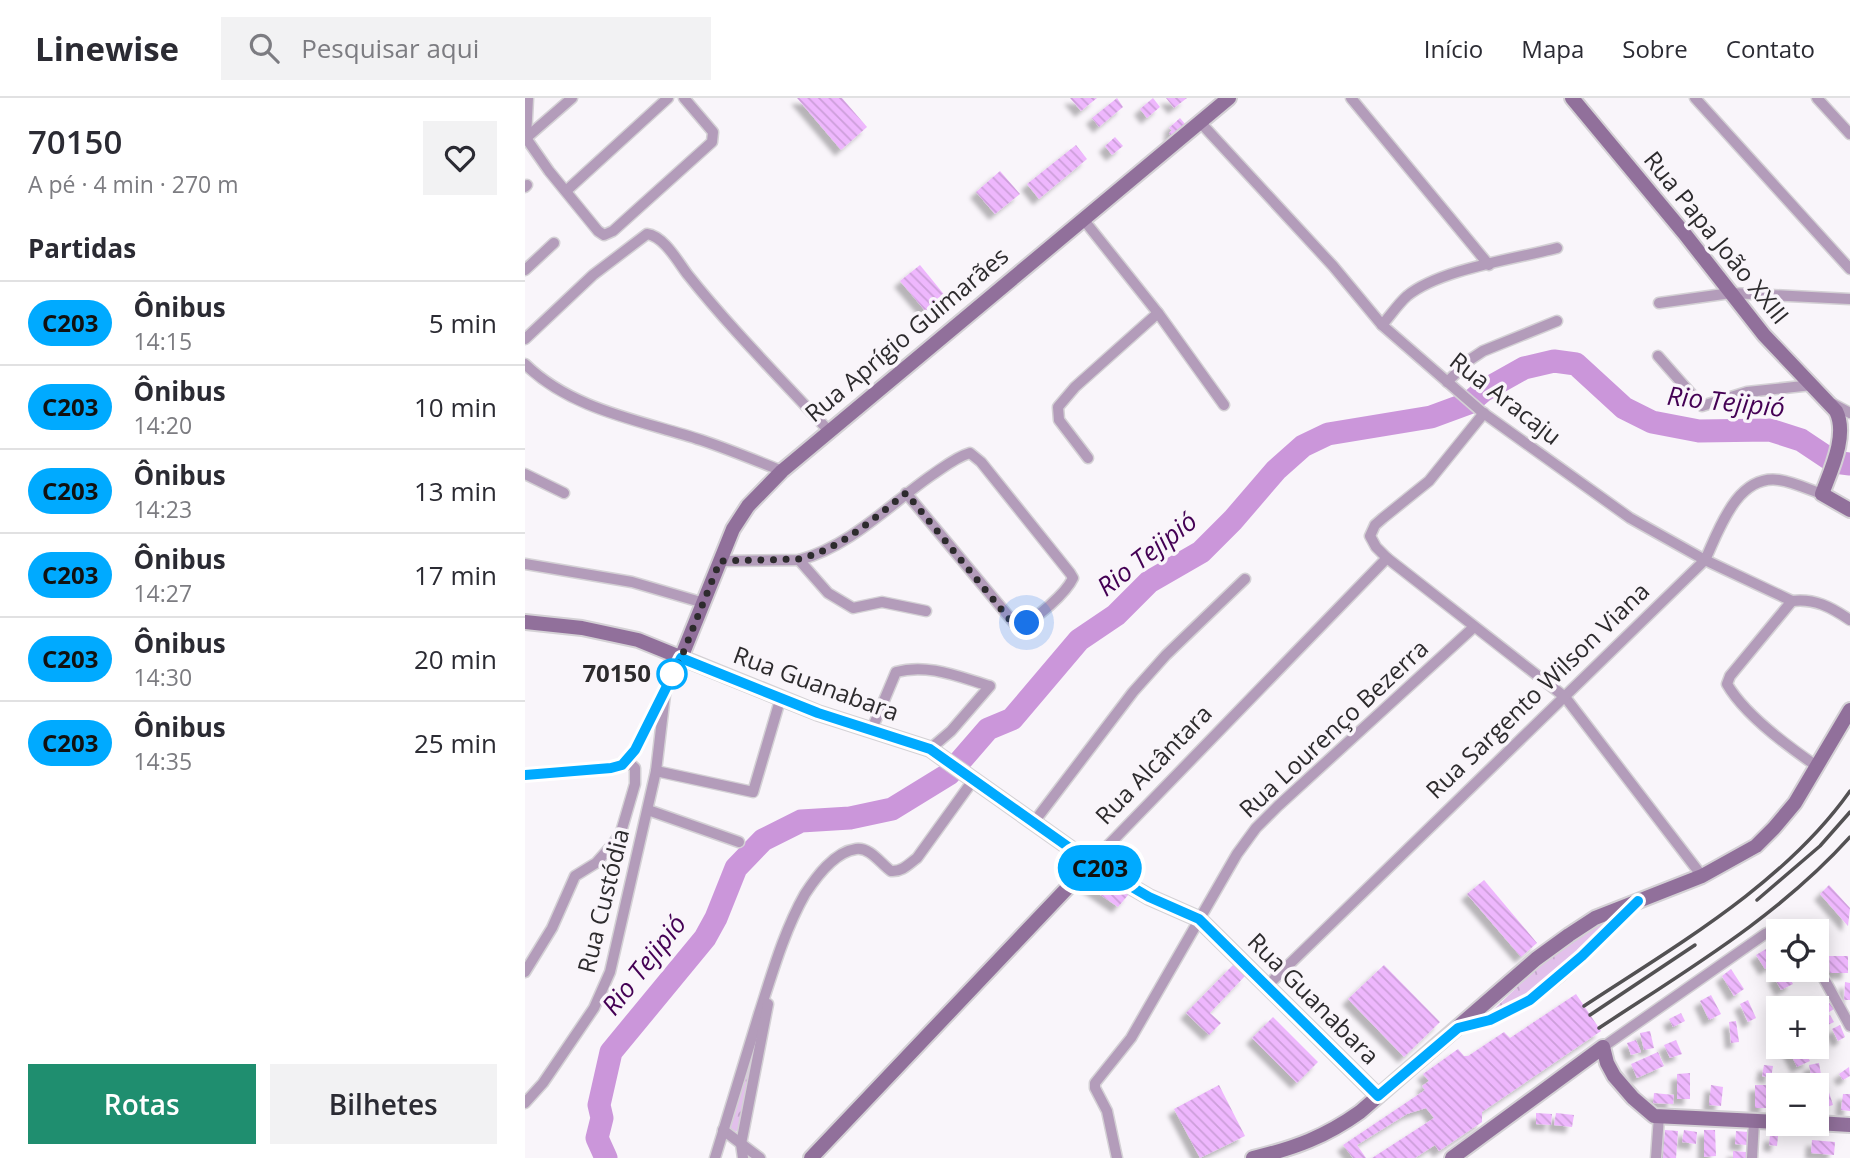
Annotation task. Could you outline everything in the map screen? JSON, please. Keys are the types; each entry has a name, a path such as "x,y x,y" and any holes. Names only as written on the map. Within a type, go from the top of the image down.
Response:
{"street":[{"path":"528,98 526,139 598,231 604,235 613,231 712,142 713,132 684,98"},
{"path":"526,139 572,98"},
{"path":"566,191 668,98"},
{"name":"Rua Aprígio Guimarães","path":"681,658 733,529 747,506 828,430 1229,98"},
{"path":"1351,98 1489,265"},
{"name":"Rua Papa João XXIII","path":"1572,98 1782,356 1846,419 1822,494"},
{"path":"1695,98 1850,269"},
{"path":"1817,98 1849,131"},
{"name":"Rua Aracaju","path":"1199,121 1333,265 1382,325 1483,412 1630,519 1705,560 1792,601 1813,601 1826,605 1850,620"},
{"path":"1083,219 1158,313 1224,405"},
{"path":"525,339 621,252 647,234 652,234 662,242 711,304 828,430"},
{"path":"525,270 554,243"},
{"path":"1382,325 1406,297 1425,284 1444,276 1557,248"},
{"path":"1658,303 1731,293 1850,299"},
{"path":"1088,458 1059,420 1058,407 1076,387 1158,313"},
{"path":"1448,384 1471,359 1483,351 1557,321"},
{"path":"1658,356 1702,406 1747,392 1812,385"},
{"path":"525,364 579,401 702,441 782,471"},
{"path":"1483,412 1429,481 1372,530 1371,541 1387,558 1474,628 1565,697 1702,876"},
{"path":"720,561 799,559 837,545 906,493 954,460 970,453 981,462 1070,573 1073,578 1071,582 1027,623 1019,626 1015,624 906,493"},
{"path":"525,474 564,493"},
{"name":"Rua Sargento Wilson Viana","path":"1268,985 1705,560 1721,525 1738,498 1751,485 1764,480 1780,480 1822,494 1847,508"},
{"name":"Rua Alcântara","path":"811,1158 1091,863 1387,558"},
{"path":"799,559 828,593 853,608 881,602 926,611"},
{"path":"525,564 632,582 704,603"},
{"path":"1034,822 1133,692 1166,655 1245,579"},
{"path":"1792,601 1730,676 1727,684 1776,737 1818,767"},
{"name":"Rua Guanabara","path":"525,622 582,628 638,640 818,713 933,751 1091,863 1149,897 1199,919 1378,1096"},
{"name":"Rua Lourenço Bezerra","path":"1117,1158 1107,1111 1095,1083 1131,1038 1237,854 1256,828 1474,628"},
{"path":"525,775 611,768 627,761 681,658"},
{"path":"872,729 896,672 909,668 941,671 990,686 933,751"},
{"name":"Rua Custódia","path":"525,1103 543,1083 594,1008 610,972 656,771 666,686"},
{"path":"656,771 753,792 781,697"},
{"path":"1253,1158 1287,1150 1339,1127 1536,959 1595,918 1702,876 1756,846 1794,803 1850,710"},
{"path":"525,972 552,928 575,876 596,863 621,832 635,784 635,768 627,761"},
{"path":"715,1158 778,956 804,897 816,878 844,853 863,849 891,871 907,866 926,845 972,777"},
{"path":"647,810 739,842"},
{"path":"1458,1028 1490,1020 1530,1000 1582,956 1638,901"},
{"path":"1452,1158 1603,1047 1766,934"},
{"path":"743,1158 741,1144 778,956"},
{"path":"1826,982 1850,1026"},
{"path":"1603,1047 1614,1076 1633,1098 1656,1116 1766,1122"},
{"path":"1656,1116 1656,1158"},
{"path":"1752,1158 1754,1121"},
{"path":"1829,1124 1850,1125"},
{"path":"723,1130 760,1158"}],"green space":[{"path":"1612,921 1571,963 1538,990 1504,1011 1487,1016 1540,965 1593,926"},
{"path":"757,1034 740,1131 734,1132 729,1127"}],"building":[{"path":"797,98 842,98 867,127 841,150"},
{"path":"1070,98 1097,98 1081,111"},
{"path":"1117,98 1123,107 1099,127 1092,118"},
{"path":"1153,98 1160,107 1147,118 1140,109"},
{"path":"1166,98 1187,98 1174,108"},
{"path":"1180,118 1185,124 1172,138 1169,133 1172,130 1169,128"},
{"path":"1115,137 1123,146 1112,155 1105,146"},
{"path":"1076,145 1087,159 1039,199 1027,184"},
{"path":"1000,171 1020,194 995,214 976,192"},
{"path":"920,265 951,303 932,319 900,281"},
{"path":"1093,872 1129,894 1118,907 1083,883"},
{"path":"1484,880 1537,943 1521,957 1467,894"},
{"path":"1829,885 1850,908 1848,926 1820,894"},
{"path":"1766,949 1766,968 1765,969 1756,955"},
{"path":"1829,956 1848,956 1848,973 1830,973"},
{"path":"1233,965 1245,976 1210,1013 1221,1023 1209,1035 1186,1013"},
{"path":"1384,965 1440,1022 1404,1057 1348,999"},
{"path":"1731,969 1744,989 1734,996 1722,976"},
{"path":"1777,982 1792,982 1793,984 1781,990"},
{"path":"1845,982 1850,983 1850,1000 1844,1000"},
{"path":"1576,994 1601,1031 1482,1112 1482,1122 1439,1151 1435,1145 1415,1158 1372,1158 1434,1118 1426,1108 1407,1114 1357,1145 1366,1158 1353,1158 1343,1145 1425,1090 1422,1086 1429,1081 1423,1074 1458,1049 1464,1056 1468,1056 1504,1032 1510,1038"},
{"path":"1711,995 1721,1014 1709,1020 1700,1001"},
{"path":"1748,1000 1756,1018 1748,1022 1740,1004"},
{"path":"1681,1013 1685,1021 1673,1027 1669,1019"},
{"path":"1273,1017 1318,1062 1297,1083 1252,1038"},
{"path":"1736,1021 1739,1042 1731,1043 1729,1022"},
{"path":"1840,1025 1845,1037 1838,1041 1832,1029"},
{"path":"1650,1031 1654,1048 1644,1050 1640,1033"},
{"path":"1636,1040 1641,1052 1631,1055 1627,1043"},
{"path":"1676,1040 1682,1054 1670,1058 1664,1045"},
{"path":"1658,1052 1664,1066 1637,1078 1631,1064"},
{"path":"1793,1059 1809,1059 1810,1061 1797,1067"},
{"path":"1819,1063 1821,1073 1811,1073 1809,1065"},
{"path":"1764,1065 1773,1066 1772,1073 1762,1076"},
{"path":"1849,1067 1850,1076 1843,1080 1839,1074"},
{"path":"1690,1073 1690,1099 1677,1099 1677,1074"},
{"path":"1219,1085 1245,1136 1200,1158 1174,1109"},
{"path":"1711,1085 1723,1087 1721,1106 1709,1105"},
{"path":"1755,1085 1766,1085 1766,1108 1755,1108"},
{"path":"1654,1093 1674,1095 1673,1104 1653,1103"},
{"path":"1843,1094 1850,1094 1850,1111 1841,1110"},
{"path":"1536,1113 1552,1114 1551,1125 1536,1124"},
{"path":"1556,1113 1574,1115 1572,1127 1554,1125"},
{"path":"1665,1130 1678,1131 1676,1158 1663,1158"},
{"path":"1684,1130 1697,1132 1696,1144 1682,1142"},
{"path":"1704,1130 1715,1130 1716,1156 1704,1157"},
{"path":"1736,1131 1748,1132 1747,1145 1735,1144"},
{"path":"1770,1136 1778,1136 1777,1146 1769,1145"},
{"path":"1812,1140 1835,1142 1834,1155 1811,1153"},
{"path":"1733,1151 1746,1152 1746,1158 1733,1158"}],"waterway":[{"name":"Rio Tejipió","path":"606,1158 597,1138 602,1118 599,1105 611,1052 705,938 736,868 763,840 801,821 850,818 892,809 949,774 988,729 1012,719 1079,640 1116,615 1149,582 1201,552 1276,470 1303,446 1328,434 1431,417 1469,403 1483,391 1524,368 1554,361 1576,364 1624,408 1652,422 1699,431 1770,430 1801,440 1834,462 1850,464"}],"railway":[{"path":"1584,1006 1692,935 1762,883 1824,824 1850,791"},
{"path":"1757,900 1820,846 1850,812"},
{"path":"1599,1028 1763,917 1822,866 1850,837"},
{"path":"1590,1015 1695,945"}],"bus line":[{"name":"C203","path":"525,775 622,765 635,750 681,658 818,713 930,749 1108,874 1149,897 1199,919 1378,1096 1458,1028 1490,1020 1530,1000 1582,956 1638,901"}],"place":[{"name":"70150","path":"672,674"}],"route":[{"path":"672,674 720,561 809,557 851,536 906,493 1010,620 1019,626 1027,623"}]}
